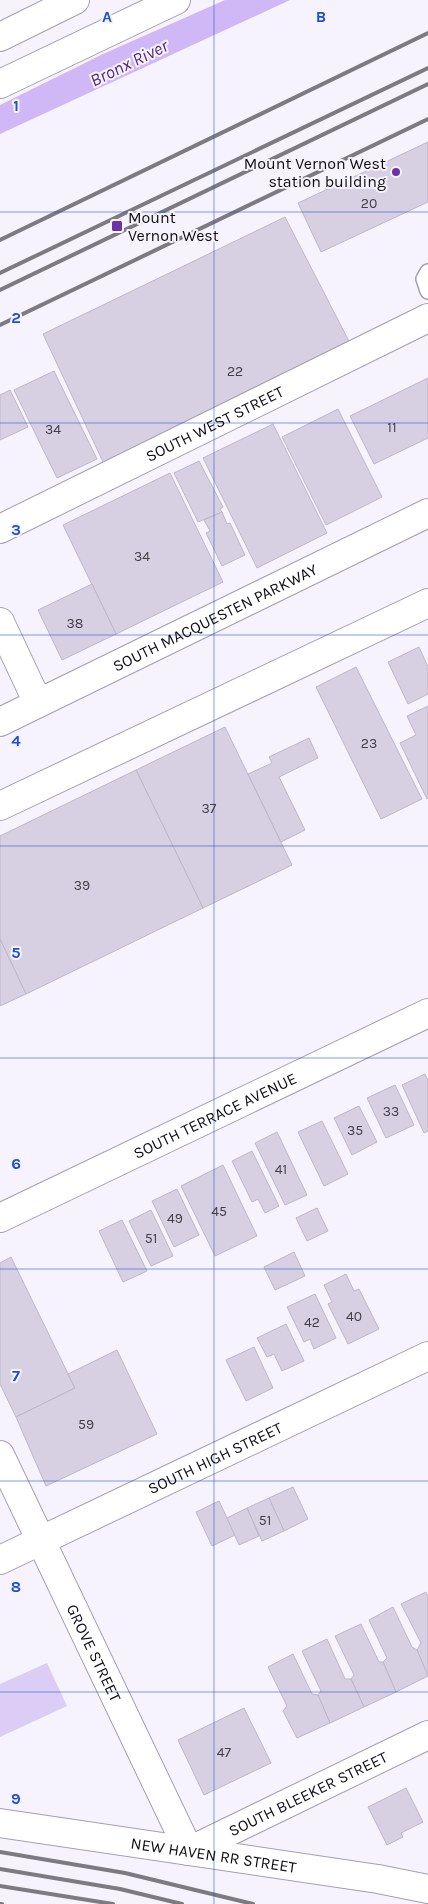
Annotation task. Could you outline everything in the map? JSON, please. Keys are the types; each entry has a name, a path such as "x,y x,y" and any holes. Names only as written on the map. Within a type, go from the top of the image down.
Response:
{"main road":[{"path":"0,37 75,0"},
{"path":"0,84 176,0"},
{"name":"SOUTH WEST STREET","path":"0,529 428,318"},
{"name":"SOUTH MACQUESTEN PARKWAY","path":"0,722 428,513"},
{"path":"0,806 428,604"},
{"path":"0,622 38,703"},
{"name":"SOUTH TERRACE AVENUE","path":"0,1218 428,1013"},
{"name":"SOUTH HIGH STREET","path":"0,1560 428,1356"},
{"name":"GROVE STREET","path":"0,1455 189,1851"},
{"name":"SOUTH BLEEKER STREET","path":"189,1851 428,1734"},
{"name":"NEW HAVEN RR STREET","path":"0,1823 378,1879 428,1889"}],"lane":[{"path":"428,272 424,279 428,291"}],"shaded area":[{"path":"47,1663 67,1706 0,1737 0,1684"}],"water":[{"name":"Bronx River","path":"225,0 290,0 0,134 0,105 103,54"}],"building":[{"name":"Mount Vernon West station building","path":"428,142 428,202 321,252 298,203"},
{"path":"285,217 352,347 104,464 43,334"},
{"path":"54,371 97,459 57,478 14,390"},
{"path":"428,378 428,438 374,464 350,416"},
{"path":"10,390 28,427 0,440 0,395"},
{"path":"338,409 382,497 326,525 282,437"},
{"path":"273,424 327,533 257,568 203,458"},
{"path":"199,461 223,507 220,509 222,512 198,522 174,473"},
{"path":"170,473 223,582 116,634 63,525"},
{"path":"222,512 227,524 230,523 245,555 222,566 206,533 210,531 204,520"},
{"path":"92,584 116,634 62,660 38,610"},
{"path":"419,647 428,667 428,694 408,704 388,662"},
{"path":"356,667 422,799 381,819 316,687"},
{"path":"428,706 427,799 400,743 416,735 407,716"},
{"path":"225,727 292,865 203,908 136,770"},
{"path":"309,738 318,758 279,777 305,830 281,842 248,774 272,763 269,757"},
{"path":"136,770 203,908 26,994 0,939 0,836"},
{"path":"0,939 26,994 0,1006"},
{"path":"425,1074 428,1080 428,1131 424,1133 402,1085"},
{"path":"395,1085 414,1125 386,1138 367,1098"},
{"path":"359,1106 377,1142 352,1155 334,1118"},
{"path":"322,1121 348,1174 324,1186 298,1132"},
{"path":"277,1132 307,1195 285,1205 255,1143"},
{"path":"252,1151 279,1206 265,1213 258,1199 252,1202 232,1161"},
{"path":"223,1165 257,1236 215,1256 181,1186"},
{"path":"177,1189 199,1235 174,1247 152,1201"},
{"path":"317,1208 328,1231 307,1241 296,1218"},
{"path":"151,1210 173,1256 151,1266 129,1221"},
{"path":"122,1220 147,1271 123,1282 99,1231"},
{"path":"294,1252 305,1276 275,1290 264,1267"},
{"path":"11,1257 75,1388 16,1417 0,1384 0,1263"},
{"path":"346,1274 354,1291 359,1289 379,1329 348,1344 328,1304 332,1302 324,1285"},
{"path":"315,1294 336,1338 314,1349 310,1339 304,1342 287,1307"},
{"path":"286,1324 304,1361 282,1371 274,1354 267,1357 257,1338"},
{"path":"254,1347 273,1388 246,1401 226,1360"},
{"path":"117,1350 157,1434 46,1486 16,1417 75,1388 68,1374"},
{"path":"293,1487 308,1519 284,1531 269,1498"},
{"path":"269,1498 284,1531 262,1541 247,1508"},
{"path":"219,1501 235,1535 212,1546 196,1512"},
{"path":"247,1508 259,1536 239,1545 227,1518"},
{"path":"426,1592 428,1596 428,1676 417,1650 421,1643 401,1604"},
{"path":"393,1607 412,1647 417,1650 428,1676 396,1692 383,1662 387,1658 369,1620"},
{"path":"361,1624 379,1662 383,1662 396,1692 364,1707 351,1679 354,1675 335,1636"},
{"path":"327,1639 345,1679 351,1679 364,1707 330,1723 318,1695 321,1691 302,1651"},
{"path":"293,1654 312,1694 318,1695 330,1723 297,1738 283,1711 287,1706 268,1667"},
{"path":"244,1708 271,1763 204,1795 178,1740"},
{"path":"406,1788 423,1822 401,1833 403,1837 387,1845 368,1807"}],"railway":[{"path":"0,240 428,33"},
{"path":"0,273 428,68"},
{"path":"0,290 428,84"},
{"path":"0,325 428,119"},
{"path":"0,1852 125,1873 253,1904"},
{"path":"0,1869 120,1889 182,1904"},
{"path":"0,1886 113,1904"}],"place":[{"name":"Mount Vernon West station building","path":"396,172"},
{"name":"Mount Vernon West","path":"117,226"}]}
